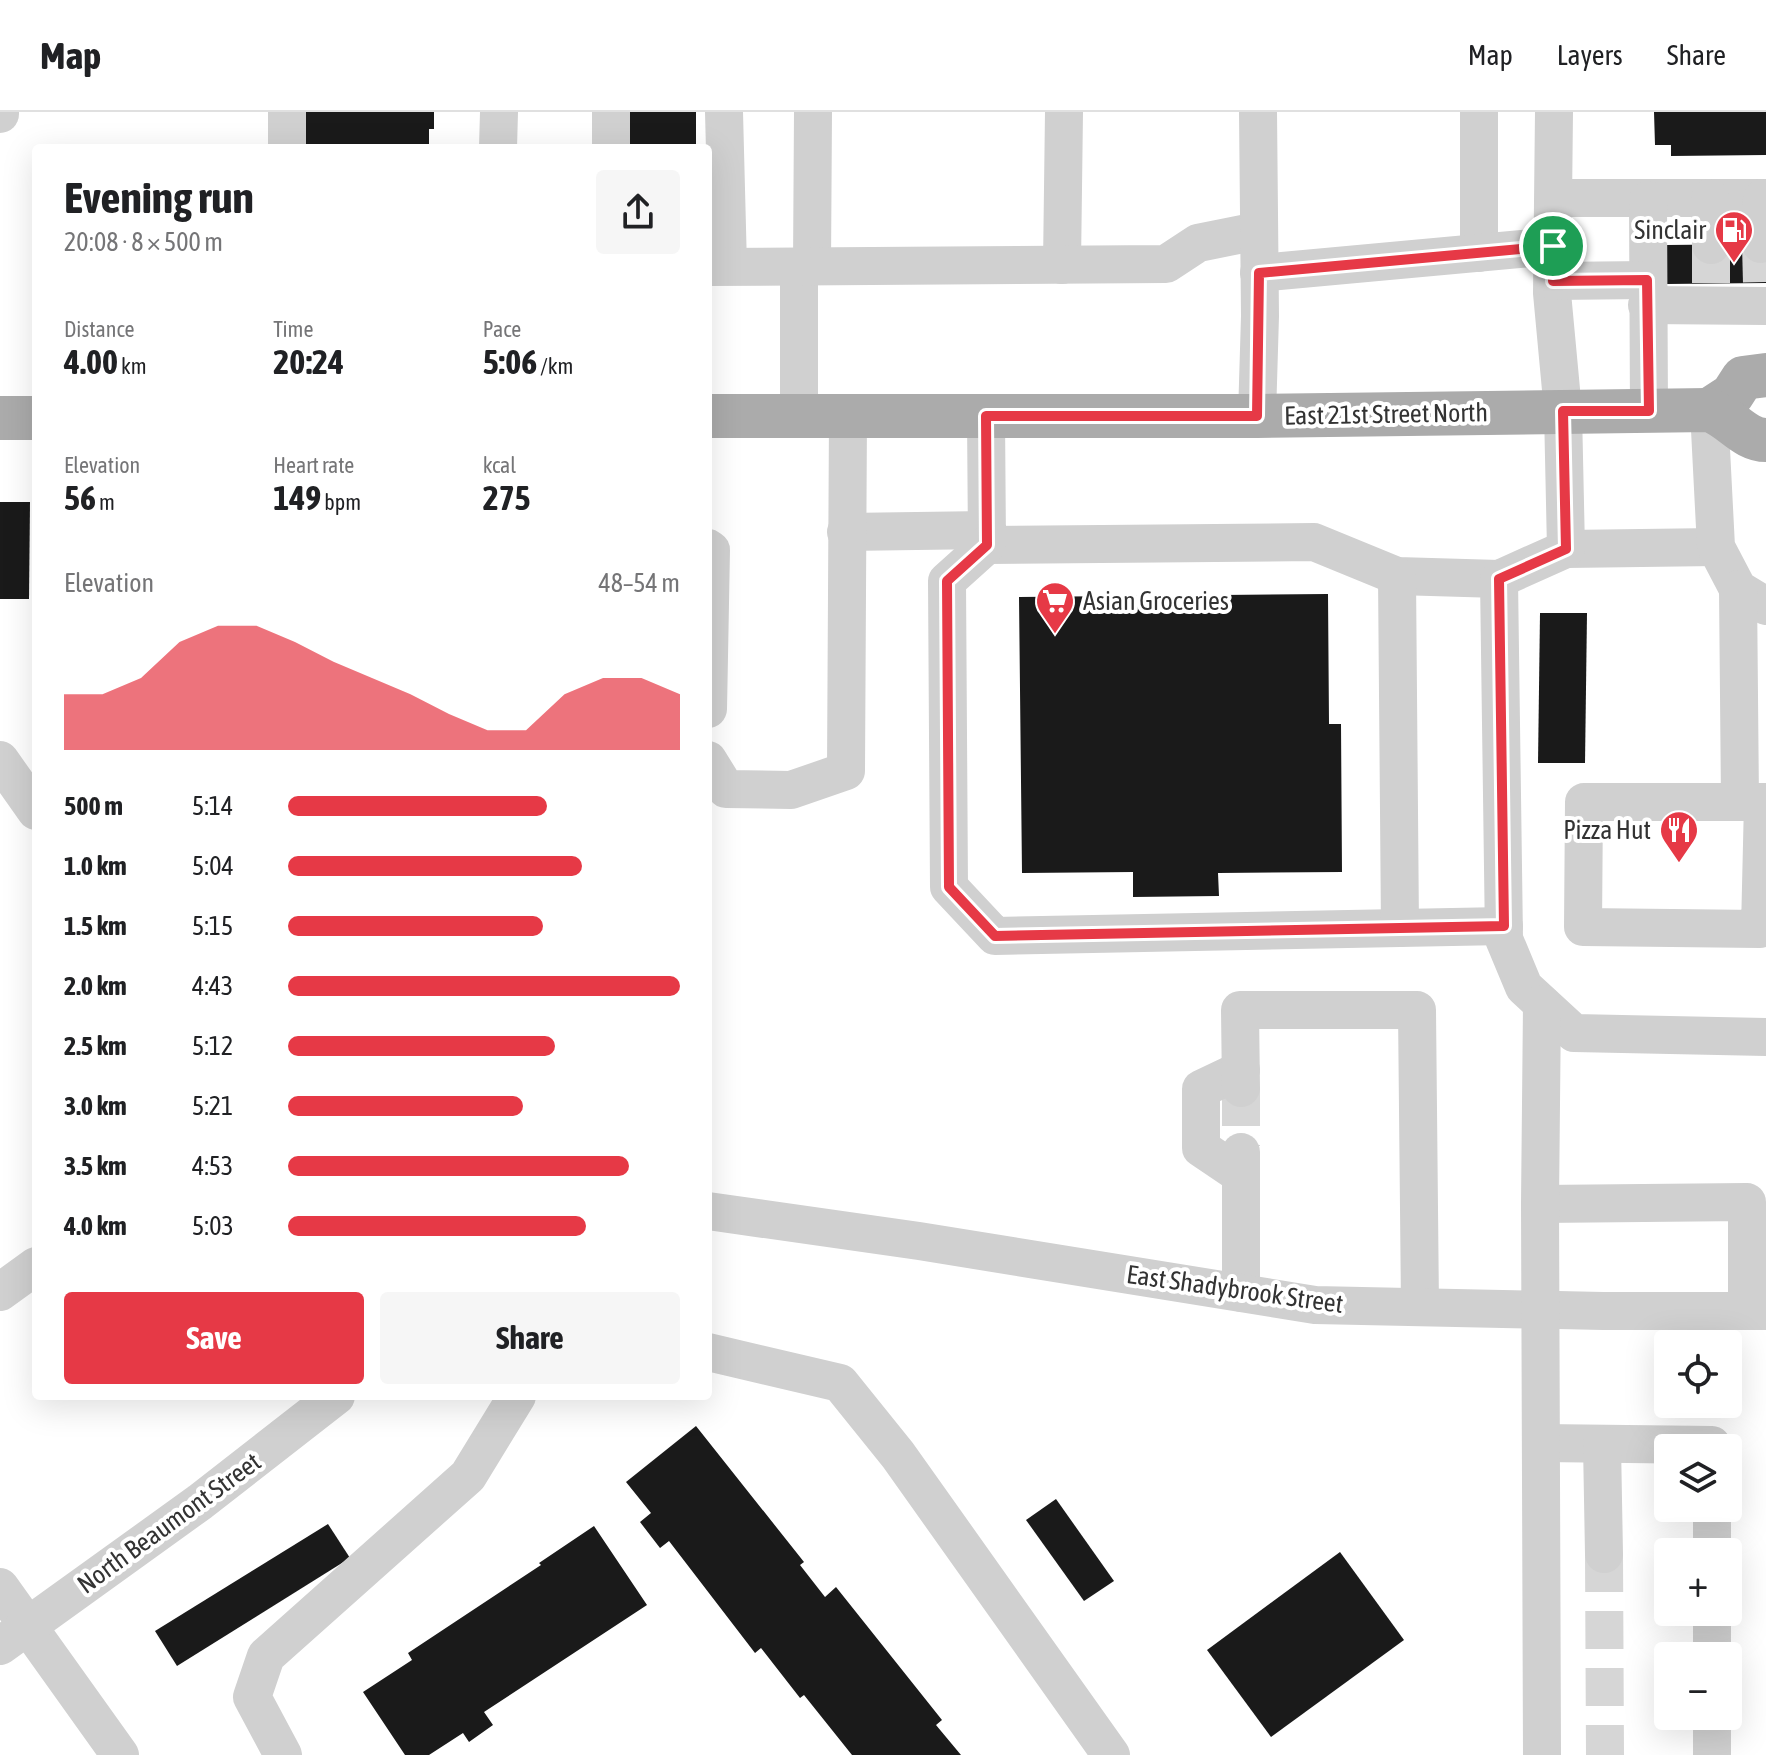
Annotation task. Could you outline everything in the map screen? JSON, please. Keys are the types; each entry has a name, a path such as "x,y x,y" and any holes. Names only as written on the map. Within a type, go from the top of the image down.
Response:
{"main road":[{"path":"1709,410 1732,395 1743,378 1766,375"},
{"name":"East 21st Street North","path":"712,416 1257,416 1709,410"},
{"path":"1709,410 1725,415 1762,443"},
{"path":"0,418 32,418"}],"street":[{"path":"287,112 287,144"},
{"path":"498,144 499,112"},
{"path":"611,112 611,144"},
{"path":"705,112 706,144"},
{"path":"724,112 718,266 1166,264 1198,243 1258,231"},
{"path":"799,416 813,112"},
{"path":"1062,265 1064,112"},
{"path":"1257,416 1258,112"},
{"path":"1479,112 1479,253"},
{"path":"1554,112 1553,264 1563,411 1566,549"},
{"path":"1554,198 1764,198 1761,244"},
{"path":"1710,198 1711,245"},
{"path":"1648,200 1649,411"},
{"path":"1259,273 1479,253 1553,264 1647,293 1763,299"},
{"path":"1709,410 1716,547 1752,598 1760,929 1583,927 1584,802 1756,802"},
{"path":"712,771 726,789 791,790 846,771 848,416"},
{"path":"986,416 987,538 947,581 949,887 995,936 1504,926"},
{"path":"846,532 987,538 1314,542 1397,576 1499,579 1566,549 1716,547"},
{"path":"1397,576 1400,928"},
{"path":"1499,579 1504,939 1524,987 1574,1033 1766,1037"},
{"path":"0,760 32,805"},
{"path":"1542,1004 1542,1755"},
{"path":"1241,1293 1241,1160 1201,1148 1201,1089 1241,1079 1240,1010 1417,1010 1420,1307"},
{"path":"1540,1204 1747,1202 1756,1311"},
{"name":"East Shadybrook Street","path":"712,1212 919,1241 1315,1305 1756,1311"},
{"path":"0,1292 32,1269"},
{"path":"712,1353 840,1383 898,1455 1111,1755"},
{"name":"North Beaumont Street","path":"14,1636 200,1502 331,1400"},
{"path":"283,1755 252,1697 266,1656 468,1476 515,1400"},
{"path":"1542,1443 1654,1444"},
{"path":"1602,1444 1604,1554"},
{"path":"0,1587 14,1636 120,1755"},
{"path":"1712,1730 1712,1755"}],"building":[{"path":"304,112 434,112 434,129 429,129 429,144 304,144"},
{"path":"624,112 696,112 696,144 624,144"},
{"path":"1654,112 1766,112 1766,155 1671,156 1671,145 1655,145"},
{"path":"1766,244 1766,283 1667,284 1667,245"},
{"path":"0,502 30,502 29,599 0,599"},
{"path":"1328,594 1329,724 1341,724 1342,872 1218,873 1219,896 1133,897 1133,872 1022,873 1019,597"},
{"path":"1540,613 1587,613 1585,763 1538,763"},
{"path":"696,1426 804,1562 800,1565 825,1597 836,1587 942,1720 936,1725 961,1755 852,1755 804,1695 800,1698 761,1648 755,1653 669,1541 660,1548 640,1522 651,1513 626,1482"},
{"path":"1056,1499 1114,1581 1084,1601 1026,1520"},
{"path":"328,1524 350,1558 177,1666 155,1631"},
{"path":"594,1526 647,1605 484,1712 493,1725 469,1742 463,1733 429,1755 405,1755 363,1692 412,1660 408,1653"},
{"path":"1340,1552 1404,1640 1271,1737 1207,1650"}],"tunnel":[{"path":"1761,244 1762,283"},
{"path":"1711,245 1711,284"},
{"path":"1241,1088 1241,1146"},
{"path":"1604,1554 1605,1755"}],"place":[{"name":"Sinclair","path":"1734,264"},
{"name":"Asian Groceries","path":"1055,635"},
{"name":"Pizza Hut","path":"1679,864"}],"route":[{"path":"1553,246 1553,281 1647,280 1649,411 1563,411 1566,549 1499,579 1504,926 995,936 949,887 947,581 987,545 986,416 1257,416 1259,273 1553,246"}]}
